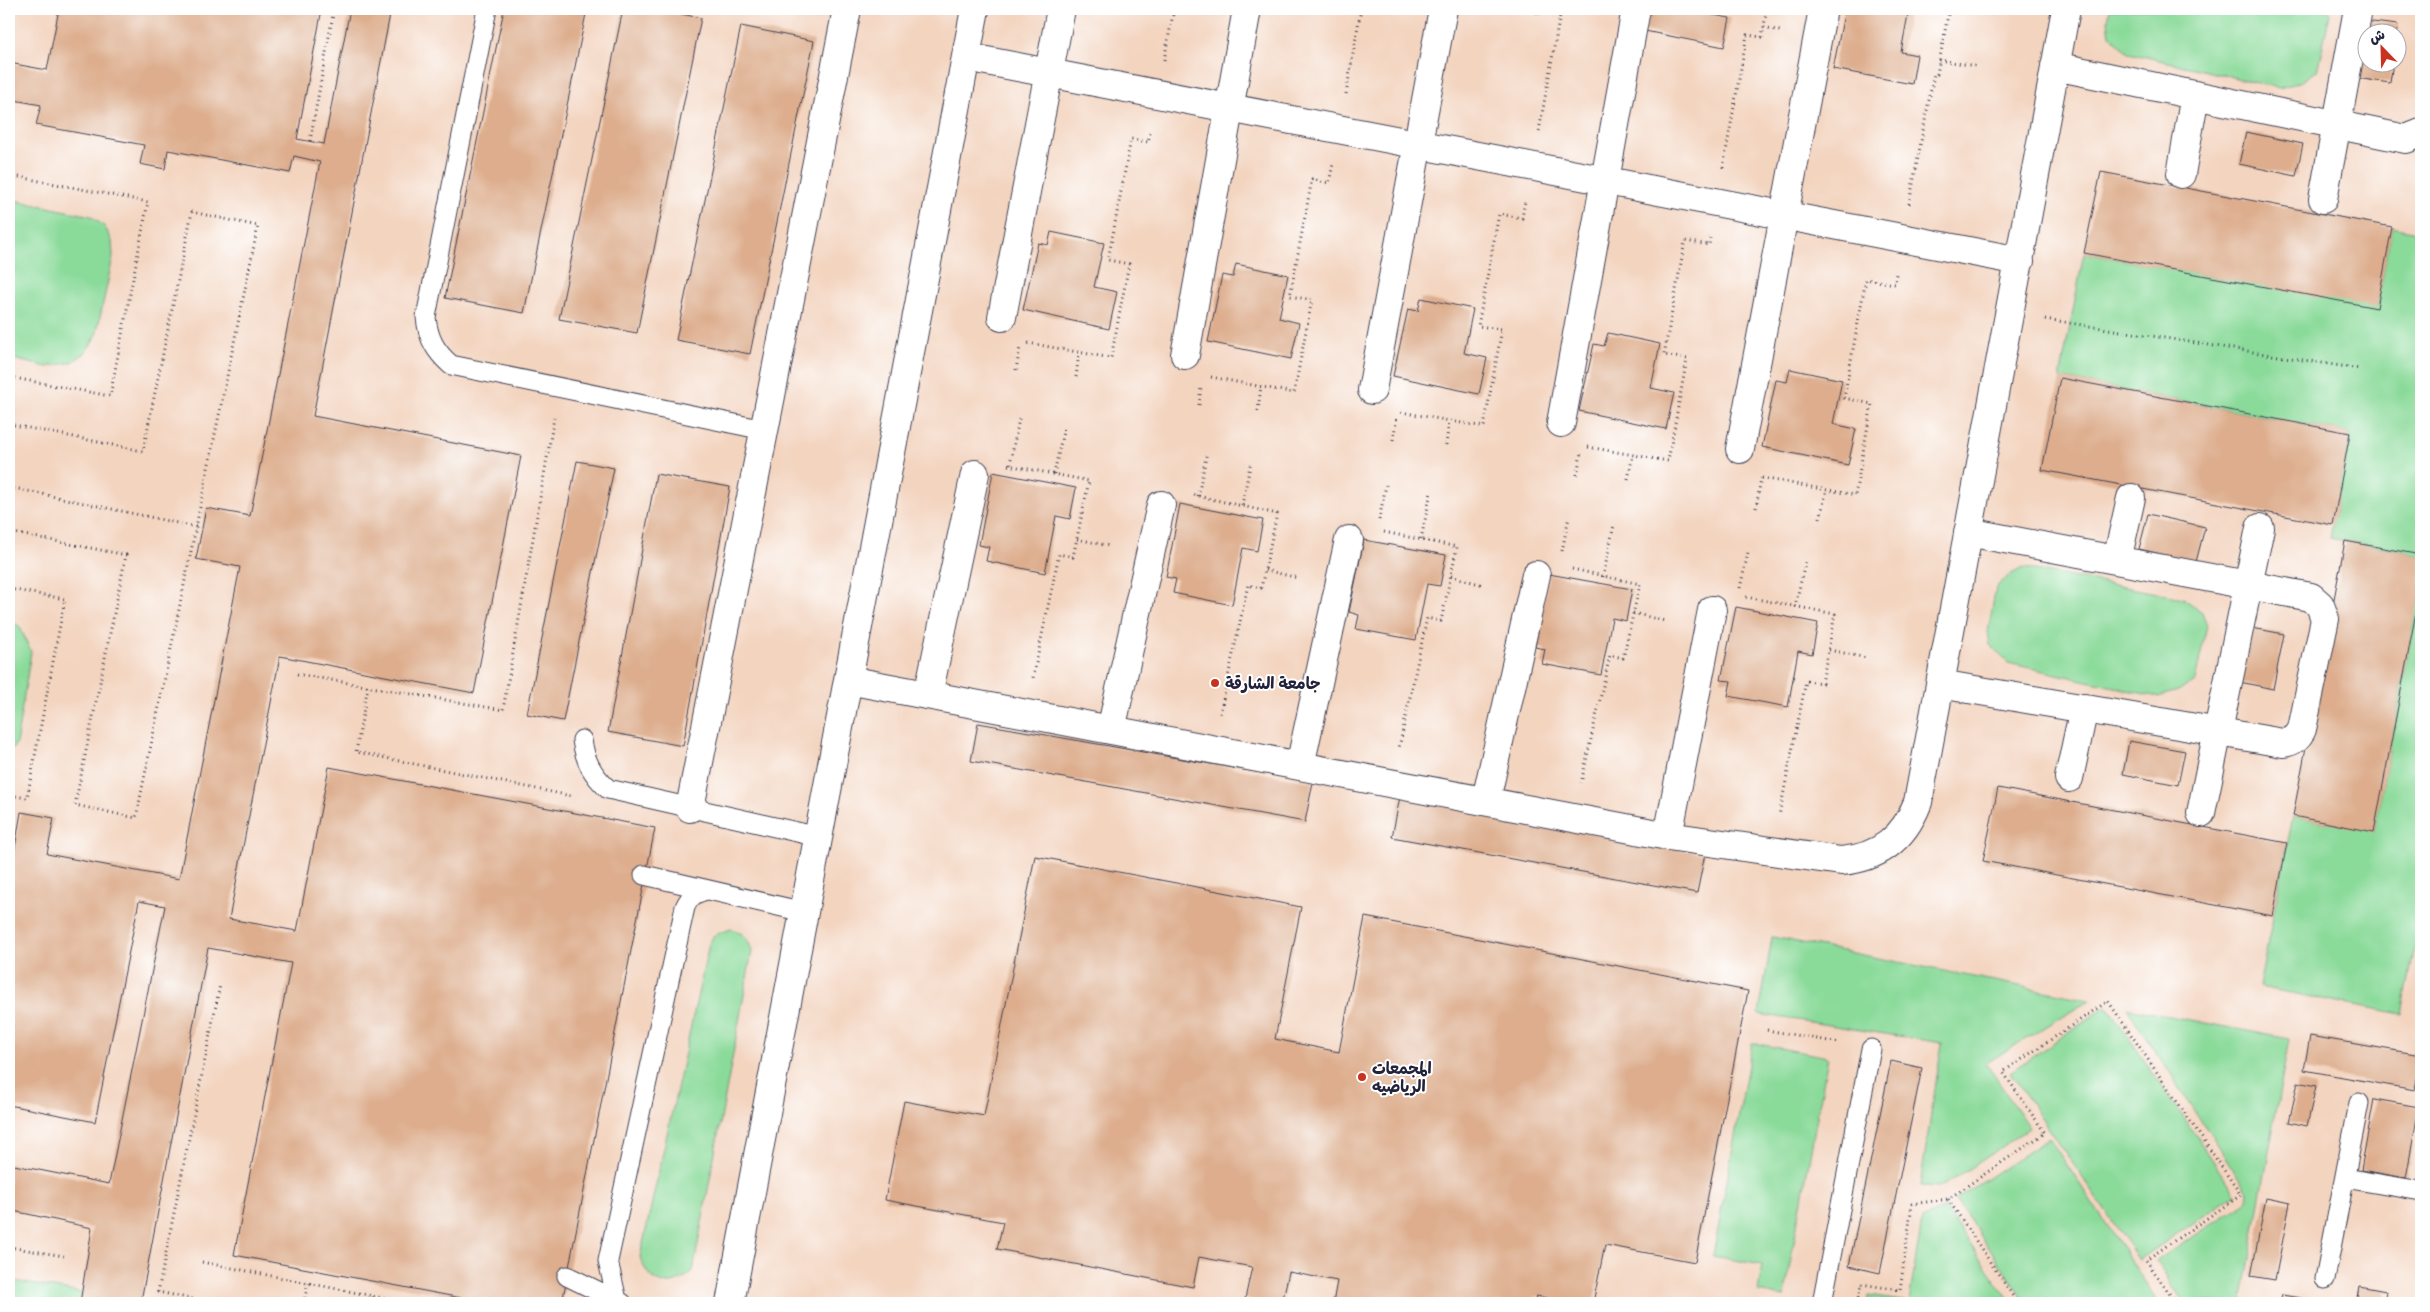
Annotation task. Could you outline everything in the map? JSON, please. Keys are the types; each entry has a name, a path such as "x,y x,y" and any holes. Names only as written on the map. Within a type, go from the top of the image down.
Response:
{"street":[{"path":"690,808 847,9"},
{"path":"730,1303 976,9"},
{"path":"1002,317 1061,9"},
{"path":"1185,355 1247,9"},
{"path":"1372,390 1443,9"},
{"path":"1561,423 1636,9"},
{"path":"1740,449 1823,9"},
{"path":"848,680 1668,836 1841,861 1858,860 1875,854 1902,833 1912,818 1918,802 2066,9"},
{"path":"2323,199 2358,9"},
{"path":"966,57 2020,261"},
{"path":"2055,66 2337,123 2406,139 2421,133"},
{"path":"2181,174 2195,95"},
{"path":"928,695 975,474"},
{"path":"2117,560 2130,498"},
{"path":"1111,730 1160,505"},
{"path":"2201,813 2260,528"},
{"path":"1940,684 2283,743 2290,742 2297,738 2302,729 2324,619 2320,606 2311,596 1968,532"},
{"path":"1300,766 1349,540"},
{"path":"1486,800 1548,571"},
{"path":"1668,836 1712,610"},
{"path":"2069,778 2084,708"}],"lane":[{"path":"487,9 426,317 428,332 440,356 450,365 764,430"},
{"path":"582,740 585,759 594,775 608,789 819,836"},
{"path":"644,875 804,912"},
{"path":"620,1302 612,1287 608,1261 683,916 689,898 696,892 706,890"},
{"path":"1822,1303 1871,1049"},
{"path":"2325,1280 2359,1103"},
{"path":"2345,1178 2421,1191"},
{"path":"567,1276 620,1302"}],"path":[{"path":"310,141 334,9"},
{"path":"1016,370 1021,341 1111,358 1129,264 1108,260 1131,139 1148,142 1174,9"},
{"path":"1185,355 1182,372 1294,393 1312,300 1290,296 1312,179 1329,182 1361,9"},
{"path":"1393,440 1398,411 1484,427 1502,329 1478,326 1499,214 1522,218 1561,9"},
{"path":"1577,474 1582,445 1668,461 1687,360 1664,355 1685,241 1709,245 1747,35 1762,37 1767,9"},
{"path":"1740,449 1736,473 1854,495 1872,404 1844,398 1866,279 1895,284 1934,74 1937,74 1949,9"},
{"path":"1764,27 1787,33"},
{"path":"1939,60 1976,66"},
{"path":"9,175 148,202 110,396 9,377"},
{"path":"9,424 143,451 192,212 258,226 136,818 75,806 126,555 9,532"},
{"path":"2010,314 2360,369"},
{"path":"1076,376 1079,353"},
{"path":"1199,404 1203,376"},
{"path":"1258,411 1262,386"},
{"path":"297,674 503,710 560,388"},
{"path":"1010,465 1019,419"},
{"path":"1446,445 1449,420"},
{"path":"1054,474 1064,427"},
{"path":"1198,496 1207,452"},
{"path":"1628,479 1633,455"},
{"path":"975,474 978,458 1089,481 1073,557 1059,554 1026,713"},
{"path":"1242,506 1251,461"},
{"path":"1756,508 1762,478"},
{"path":"1377,530 1386,485"},
{"path":"9,487 196,527"},
{"path":"1160,505 1164,489 1277,514 1261,588 1248,585 1212,749"},
{"path":"1820,518 1827,489"},
{"path":"1421,539 1431,492"},
{"path":"1569,517 1548,571 1603,576 1640,584 1624,658 1610,655 1574,818"},
{"path":"1349,540 1352,525 1457,547 1441,621 1426,618 1392,783"},
{"path":"1603,576 1614,525"},
{"path":"1077,538 1110,546"},
{"path":"1749,550 1738,596 1835,614 1822,683 1806,680 1772,851"},
{"path":"1794,607 1806,559"},
{"path":"1265,570 1298,578"},
{"path":"1451,576 1483,585"},
{"path":"9,589 65,599 26,798 9,795"},
{"path":"1633,613 1666,621"},
{"path":"1829,650 1867,658"},
{"path":"368,686 356,752 572,796 608,789"},
{"path":"212,1303 158,1292 220,985"},
{"path":"1857,1303 1861,1284 1900,1290 1912,1204 1948,1199 2045,1133 2003,1072 2108,1001 2241,1195 2146,1260 2176,1303"},
{"path":"1767,1030 1871,1049"},
{"path":"1948,1199 2017,1302 2015,1303"},
{"path":"9,1247 64,1256"},
{"path":"202,1262 408,1303"},
{"path":"304,1303 308,1283"},
{"path":"372,1303 373,1296"}],"shaded area":[{"name":"جامعة الشارقة","path":"9,9 2421,9 2421,1303 9,1303"}],"green space":[{"path":"2110,9 2327,9 2330,14 2317,71 2302,81 2279,88 2129,53 2110,35 2108,21"},
{"path":"9,199 91,216 105,227 112,241 113,257 96,336 85,353 72,362 47,367 9,358"},
{"path":"2419,214 2421,215 2421,555 2330,538 2350,433 2060,378 2084,253 2377,307 2392,227 2417,232"},
{"path":"2024,568 2183,598 2202,612 2207,625 2195,681 2181,690 2158,697 2008,663 1990,645 1988,632 1996,587 2011,574"},
{"path":"2421,586 2421,917 2402,1014 2259,987 2293,816 2374,831"},
{"path":"9,619 20,627 31,652 16,744 9,753"},
{"path":"731,929 745,937 752,951 693,1271 676,1282 661,1282 649,1274 640,1257 709,944 714,935"},
{"path":"1772,937 2090,1000 1986,1063 2029,1128 1942,1187 1920,1186 1942,1043 1759,1014"},
{"path":"2107,1006 2236,1194 2139,1260 2010,1072"},
{"path":"2127,1008 2289,1039 2242,1303 2184,1303 2156,1261 2243,1204 2247,1200 2248,1192"},
{"path":"1752,1043 1828,1057 1784,1297 1758,1292 1762,1265 1713,1256"},
{"path":"2049,1138 2159,1303 2026,1303 1956,1199"},
{"path":"1945,1208 2009,1300 2004,1303 1867,1303 1868,1296 1909,1302 1922,1220"},
{"path":"9,1280 82,1293 80,1303 9,1303"}],"building":[{"path":"59,9 322,9 297,139 324,144 350,9 391,9 313,416 521,456 474,693 280,656 229,919 297,931 329,767 655,828 562,1303 488,1303 234,1255 291,963 208,948 141,1301 146,1303 80,1303 92,1228 9,1210 9,1164 109,1184 165,906 139,901 95,1122 9,1105 9,846 15,848 21,812 54,818 47,854 179,879 240,567 196,559 206,508 250,516 320,162 294,156 290,173 168,150 165,169 140,164 144,145 36,125 41,105 9,99 9,63 47,70"},
{"path":"504,9 587,9 524,313 445,298"},
{"path":"623,9 656,9 701,18 637,333 559,319"},
{"path":"1519,9 1543,9 1541,14"},
{"path":"1649,9 1714,9 1713,15 1730,18 1724,47 1645,31"},
{"path":"1845,9 1909,9 1901,52 1917,55 1912,84 1833,69"},
{"path":"741,26 814,41 750,354 676,340"},
{"path":"2358,64 2358,72 2392,72 2390,83 2356,78"},
{"path":"2246,132 2303,144 2296,176 2239,164"},
{"path":"2101,172 2392,227 2377,308 2084,253"},
{"path":"1051,232 1104,243 1094,287 1117,292 1109,329 1023,310 1038,243 1048,245"},
{"path":"1236,264 1288,275 1279,318 1299,323 1291,359 1208,342 1222,275 1233,277"},
{"path":"1421,298 1473,309 1464,353 1487,358 1479,394 1393,376 1408,309 1418,311"},
{"path":"1608,333 1660,344 1651,388 1674,393 1666,429 1579,411 1594,344 1604,346"},
{"path":"1790,369 1842,380 1833,424 1856,429 1848,465 1762,447 1776,380 1787,382"},
{"path":"2060,378 2350,433 2333,525 2042,470"},
{"path":"577,461 614,468 563,721 527,714"},
{"path":"993,472 1076,488 1070,519 1056,516 1045,573 986,561 989,547 979,545"},
{"path":"656,474 730,487 683,746 608,732"},
{"path":"1180,504 1263,520 1257,551 1243,548 1232,605 1173,593 1176,579 1166,577"},
{"path":"2148,514 2205,527 2196,562 2139,549"},
{"path":"1364,540 1446,555 1440,586 1427,584 1416,640 1356,629 1359,615 1349,612"},
{"path":"2345,541 2421,555 2421,586 2374,832 2293,816"},
{"path":"1549,574 1632,589 1626,621 1612,618 1601,675 1542,664 1545,649 1535,647"},
{"path":"1736,607 1818,623 1812,654 1798,651 1788,707 1728,696 1731,681 1721,680"},
{"path":"2252,628 2284,634 2273,689 2240,682"},
{"path":"978,723 1313,782 1305,822 971,761"},
{"path":"2129,741 2185,751 2178,785 2123,774"},
{"path":"1998,788 2287,843 2273,916 1983,861"},
{"path":"1400,797 1705,854 1697,893 1392,837"},
{"name":"المجمعات الرياضيه","path":"1035,856 1301,907 1275,1039 1339,1052 1365,917 1748,991 1695,1262 1605,1245 1593,1303 1576,1303 1536,1296 1534,1303 1333,1303 1337,1281 1289,1272 1282,1303 1269,1303 1245,1299 1252,1267 1199,1257 1193,1287 997,1249 1003,1222 885,1200 904,1101 984,1116"},
{"path":"2310,1036 2421,1055 2415,1090 2304,1070"},
{"path":"1891,1061 1922,1068 1880,1273 1849,1266"},
{"path":"2298,1082 2316,1086 2307,1126 2289,1122"},
{"path":"2374,1099 2419,1107 2406,1178 2361,1170"},
{"path":"2266,1198 2290,1203 2275,1280 2251,1276"},
{"path":"2359,1286 2386,1291 2384,1303 2356,1303"},
{"path":"2282,1295 2324,1302 2324,1303 2280,1303"}],"place":[{"name":"جامعة الشارقة","path":"1215,683"},
{"name":"المجمعات الرياضيه","path":"1362,1077"}]}
